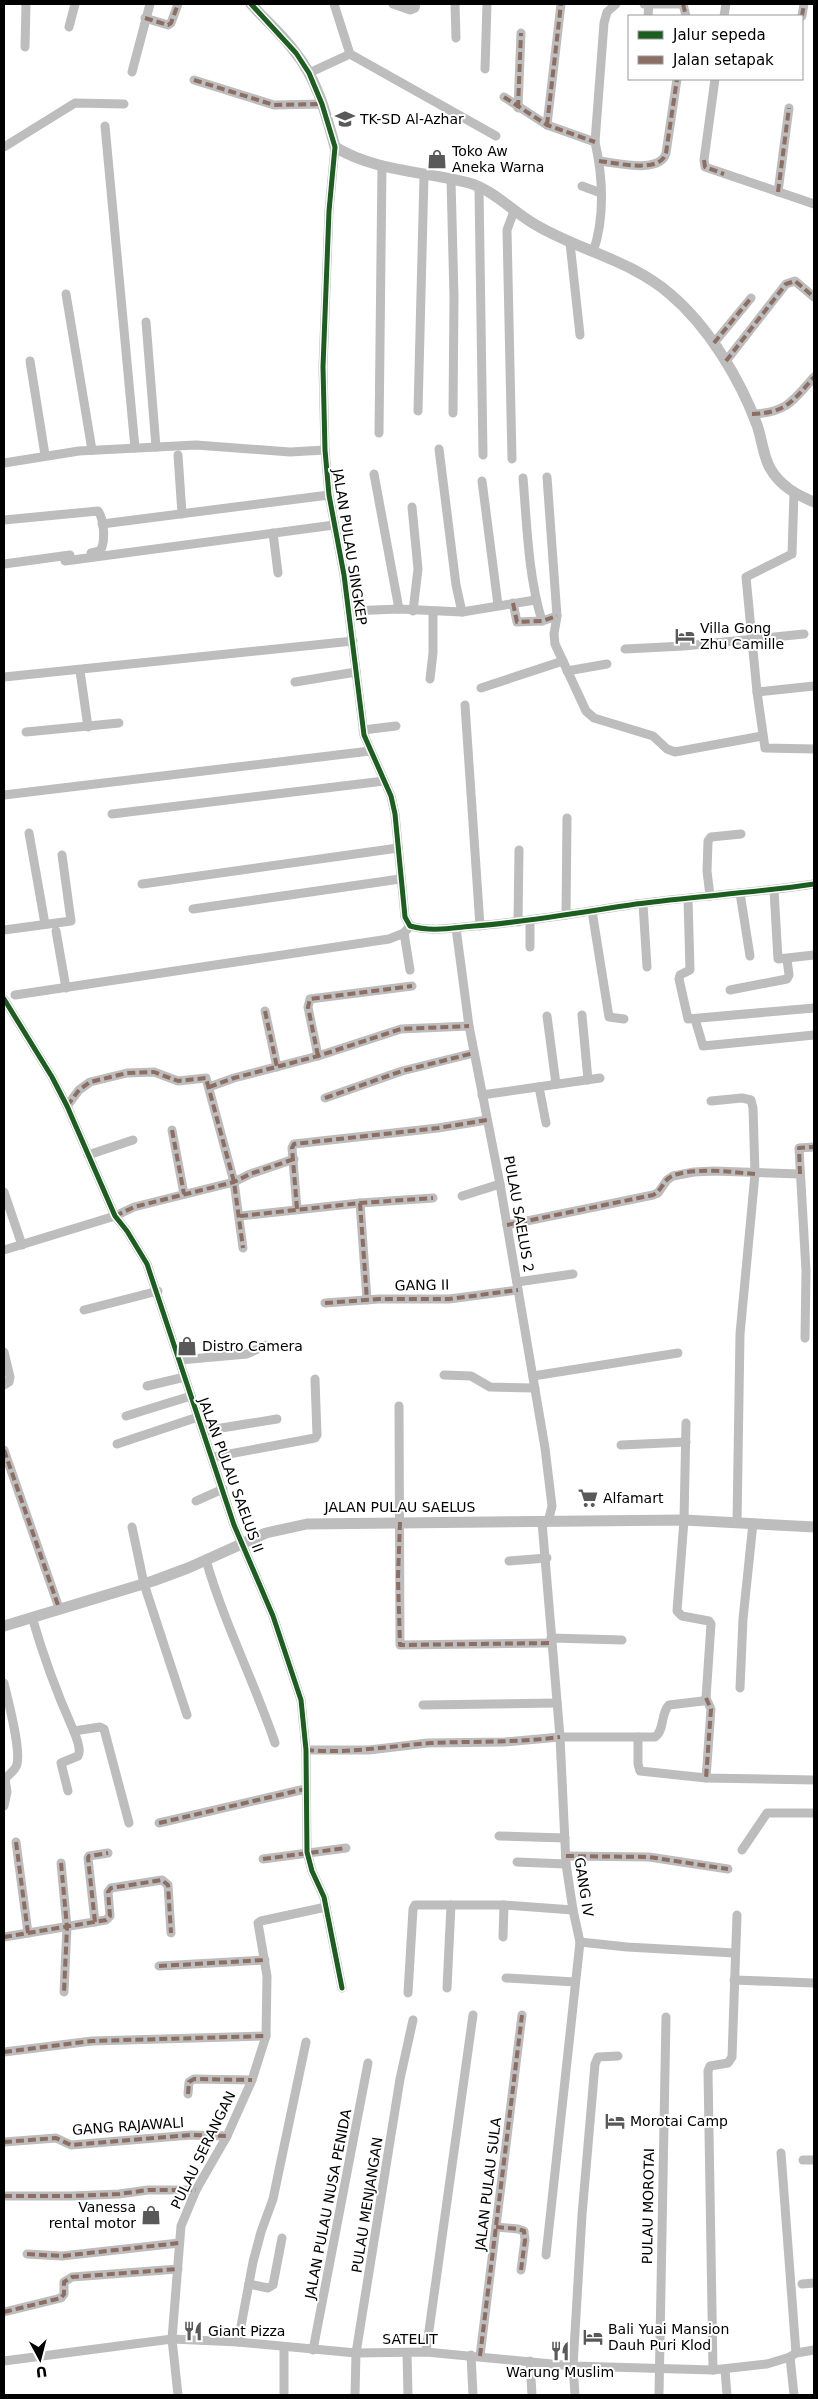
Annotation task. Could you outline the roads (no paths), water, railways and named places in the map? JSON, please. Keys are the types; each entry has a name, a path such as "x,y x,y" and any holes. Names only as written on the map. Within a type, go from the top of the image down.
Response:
{"street":[{"path":"25,47 26,4"},
{"path":"69,28 75,4"},
{"path":"132,72 144,18 150,4"},
{"path":"144,18 168,24 171,23 178,4"},
{"path":"251,4 296,53 309,73 322,104 335,147 359,158 382,165 424,176 470,184 535,225 570,243 594,248 631,267 670,294 714,343 726,362 752,414 770,469 794,493 814,502"},
{"path":"334,4 347,56 496,136"},
{"path":"393,4 410,10 415,8 416,4"},
{"path":"455,4 456,38"},
{"path":"485,70 487,4"},
{"path":"547,124 561,4"},
{"path":"594,248 599,231 601,193 599,161 595,142 604,24 607,12 616,4"},
{"path":"644,4 683,4"},
{"path":"518,108 521,33"},
{"path":"309,73 347,56"},
{"path":"194,80 274,105 322,104"},
{"path":"599,161 653,166 662,161 666,153 676,80"},
{"path":"715,80 704,160 705,167 814,204"},
{"path":"504,97 518,108 547,124 595,142"},
{"path":"4,147 75,103 124,104"},
{"path":"778,192 789,108"},
{"path":"105,126 135,448"},
{"name":"JALAN PULAU SINGKEP","path":"335,147 329,211 323,367 325,450 329,496 349,611 363,730 370,751 391,796 395,814 410,970"},
{"path":"379,432 382,165"},
{"path":"418,411 424,176"},
{"path":"451,180 454,297 453,413"},
{"path":"582,186 601,193"},
{"path":"479,188 479,305 483,455"},
{"path":"512,459 507,230 514,210"},
{"path":"570,243 580,335"},
{"path":"726,362 786,284 794,281 814,296"},
{"path":"66,294 92,450"},
{"path":"714,343 751,298"},
{"path":"146,322 156,447"},
{"path":"30,361 45,455"},
{"path":"752,414 770,413 782,409 814,377"},
{"path":"4,463 45,455 92,450 156,447 218,445 290,452 325,450"},
{"path":"439,449 456,585 462,612"},
{"path":"178,455 182,514"},
{"path":"374,474 399,609"},
{"path":"547,477 558,616 554,638 586,711 590,715 654,736 675,752 762,736"},
{"path":"522,478 535,600 542,621"},
{"path":"482,481 498,605"},
{"path":"794,493 792,554 746,577 756,692 765,748 814,749"},
{"path":"102,524 329,496"},
{"path":"412,507 418,569 413,611"},
{"path":"4,520 96,510 100,514 102,524 103,546 100,551 4,564"},
{"path":"65,561 273,534 334,524"},
{"path":"273,534 278,573"},
{"path":"349,611 399,609 462,612 535,600"},
{"path":"513,603 517,622 542,621 558,616"},
{"path":"430,679 433,653 433,612"},
{"path":"625,649 752,640 804,634"},
{"path":"4,678 353,641"},
{"path":"481,688 563,661"},
{"path":"567,671 607,664"},
{"path":"80,671 88,727"},
{"path":"295,682 356,672"},
{"path":"756,692 814,686"},
{"path":"465,705 480,926"},
{"path":"26,732 119,723"},
{"path":"363,730 396,726"},
{"path":"4,795 370,751"},
{"path":"112,814 384,781"},
{"path":"566,915 567,818"},
{"path":"29,833 45,924"},
{"path":"710,896 707,871 708,840 711,837 741,834"},
{"path":"142,884 398,848"},
{"path":"518,922 519,850"},
{"path":"4,930 70,922 72,920 62,855"},
{"path":"193,909 400,879"},
{"path":"15,995 389,939 407,929 432,930 530,921 643,904 814,884"},
{"path":"774,890 778,958 787,959 814,955"},
{"path":"740,893 750,956"},
{"path":"688,899 690,970 680,975 679,978 689,1020 814,1008"},
{"path":"643,904 647,967"},
{"path":"592,911 609,1017 624,1019"},
{"path":"530,921 530,947"},
{"name":"PULAU SAELUS 2","path":"456,928 469,1026 518,1286 552,1506 564,1522"},
{"path":"56,931 66,988"},
{"path":"730,990 783,982 789,976 787,959"},
{"path":"318,1056 308,1007 310,999 412,986"},
{"name":"JALAN PULAU SAELUS II","path":"4,999 52,1077 115,1216 140,1250 158,1291 234,1525 274,1616 301,1700 306,1750 306,1852 326,1906 342,1988"},
{"path":"265,1011 277,1067"},
{"path":"582,1015 588,1080"},
{"path":"546,1016 556,1084"},
{"path":"695,1019 703,1046 814,1035"},
{"path":"210,1087 234,1078 318,1056 401,1029 469,1026"},
{"path":"325,1098 402,1071 474,1053"},
{"path":"66,1106 79,1090 90,1082 126,1073 154,1072 178,1081 205,1078 210,1087 234,1182 243,1248"},
{"path":"482,1095 600,1078"},
{"path":"539,1087 546,1123"},
{"path":"711,1102 742,1098 751,1100 755,1174 740,1334 737,1522"},
{"path":"297,1209 292,1148 294,1144 438,1128 487,1120"},
{"path":"172,1130 184,1194"},
{"path":"88,1155 133,1140"},
{"path":"805,1338 810,1271 799,1148 814,1147"},
{"path":"4,1250 115,1216 134,1206 234,1182 250,1174 294,1159"},
{"path":"507,1225 653,1195 658,1193 673,1176 714,1171 755,1174 800,1174"},
{"path":"462,1196 500,1184"},
{"path":"4,1192 22,1245"},
{"path":"240,1216 360,1203 433,1198"},
{"path":"360,1203 367,1300"},
{"name":"GANG II","path":"326,1303 367,1300 448,1299 573,1274"},
{"path":"84,1310 158,1291"},
{"path":"180,1360 247,1354 266,1345"},
{"path":"4,1352 10,1378 9,1382 4,1385"},
{"path":"533,1376 678,1353"},
{"path":"444,1375 471,1376 490,1387 535,1388"},
{"path":"147,1386 185,1377"},
{"path":"213,1457 315,1438 317,1435 315,1379"},
{"path":"126,1416 191,1396"},
{"path":"399,1406 400,1522 398,1578 399,1641 401,1646 551,1640 622,1640"},
{"path":"117,1444 198,1418"},
{"path":"203,1431 278,1419"},
{"path":"686,1423 684,1520 677,1611 682,1616 710,1622 706,1698 711,1709 706,1778"},
{"path":"621,1445 686,1442"},
{"path":"4,1450 59,1608"},
{"path":"196,1500 223,1489"},
{"name":"PULAU SAELUS 2","path":"545,1522 552,1506"},
{"name":"JALAN PULAU SAELUS","path":"4,1626 144,1584 286,1527 307,1524 684,1520 814,1527"},
{"name":"GANG IV","path":"545,1522 551,1640 560,1737 566,1860 573,1910 580,1942 546,2255"},
{"path":"740,1688 753,1523"},
{"path":"132,1527 144,1584 188,1715"},
{"path":"509,1561 547,1558"},
{"path":"206,1560 218,1599 260,1698 275,1743"},
{"path":"32,1617 48,1670 74,1731 80,1755 63,1761 61,1766 68,1791"},
{"path":"4,1683 15,1733 18,1762 5,1778 7,1792 4,1806"},
{"path":"306,1750 369,1750 428,1744 505,1742 560,1737 638,1737 658,1735 664,1710 669,1705 703,1701 706,1698"},
{"path":"423,1705 557,1703"},
{"path":"74,1731 100,1727 104,1729 129,1823"},
{"path":"638,1737 638,1764 640,1771 706,1778 814,1780"},
{"path":"159,1823 305,1789"},
{"path":"742,1850 767,1813 814,1813"},
{"path":"499,1836 565,1838"},
{"path":"16,1842 28,1933"},
{"path":"263,1859 346,1848"},
{"path":"95,1922 88,1858 89,1856 108,1853"},
{"path":"517,1862 649,1857 728,1869"},
{"path":"61,1863 67,1927 64,1992"},
{"path":"4,1937 106,1920 110,1916 108,1892 111,1888 162,1880 168,1885 171,1933"},
{"path":"408,1993 413,1909 419,1904 504,1905 573,1910"},
{"path":"447,1988 451,1905"},
{"path":"503,1937 504,1905"},
{"name":"PULAU SERANGAN","path":"178,2395 172,2339 179,2243 185,2215 196,2190 227,2136 252,2080 266,2036 268,2006 266,1960 258,1923 261,1920 326,1906"},
{"path":"713,2370 708,2070 710,2066 728,2063 732,2057 737,1915"},
{"path":"580,1942 626,1947 736,1953"},
{"path":"160,1966 266,1960"},
{"path":"506,1978 576,1982"},
{"path":"734,1980 814,1983"},
{"path":"426,2352 473,2015"},
{"name":"JALAN PULAU SULA","path":"473,2395 476,2355 496,2227 522,2016"},
{"name":"PULAU MOROTAI","path":"659,2395 666,2017"},
{"name":"PULAU MENJANGAN","path":"355,2395 356,2353 400,2080 413,2020"},
{"path":"4,2052 92,2041 266,2036"},
{"path":"238,2342 261,2232 273,2199 306,2042"},
{"path":"575,2395 573,2366 582,2215 595,2064 598,2057 618,2056"},
{"name":"JALAN PULAU NUSA PENIDA","path":"313,2350 368,2063"},
{"path":"188,2094 189,2082 194,2079 252,2080"},
{"name":"GANG RAJAWALI","path":"4,2142 56,2138 71,2145 192,2135 227,2136"},
{"path":"781,2153 794,2395"},
{"path":"803,2160 814,2160"},
{"path":"4,2196 127,2194 148,2190 196,2190"},
{"path":"496,2227 524,2231 525,2240 520,2270"},
{"path":"249,2284 268,2288 273,2285 282,2238"},
{"path":"27,2254 62,2256 179,2243"},
{"path":"4,2312 61,2298 64,2294 64,2282 72,2277 178,2269"},
{"path":"802,2284 814,2283"},
{"name":"SATELIT","path":"4,2361 172,2339 238,2342 284,2348 356,2353 426,2352 476,2355 573,2366 713,2370 767,2364 814,2350"},
{"path":"284,2348 284,2395"},
{"path":"407,2353 408,2395"},
{"path":"530,2361 532,2395"},
{"path":"725,2370 727,2395"}],"place":[{"name":"TK-SD Al-Azhar","path":"345,119"},
{"name":"Toko Aw Aneka Warna","path":"437,159"},
{"name":"Villa Gong Zhu Camille","path":"685,636"},
{"name":"Distro Camera","path":"187,1346"},
{"name":"Alfamart","path":"588,1498"},
{"name":"Morotai Camp","path":"615,2121"},
{"name":"Vanessa rental motor","path":"151,2215"},
{"name":"Giant Pizza","path":"193,2331"},
{"name":"Bali Yuai Mansion Dauh Puri Klod","path":"593,2337"},
{"name":"Warung Muslim","path":"560,2351"}]}
